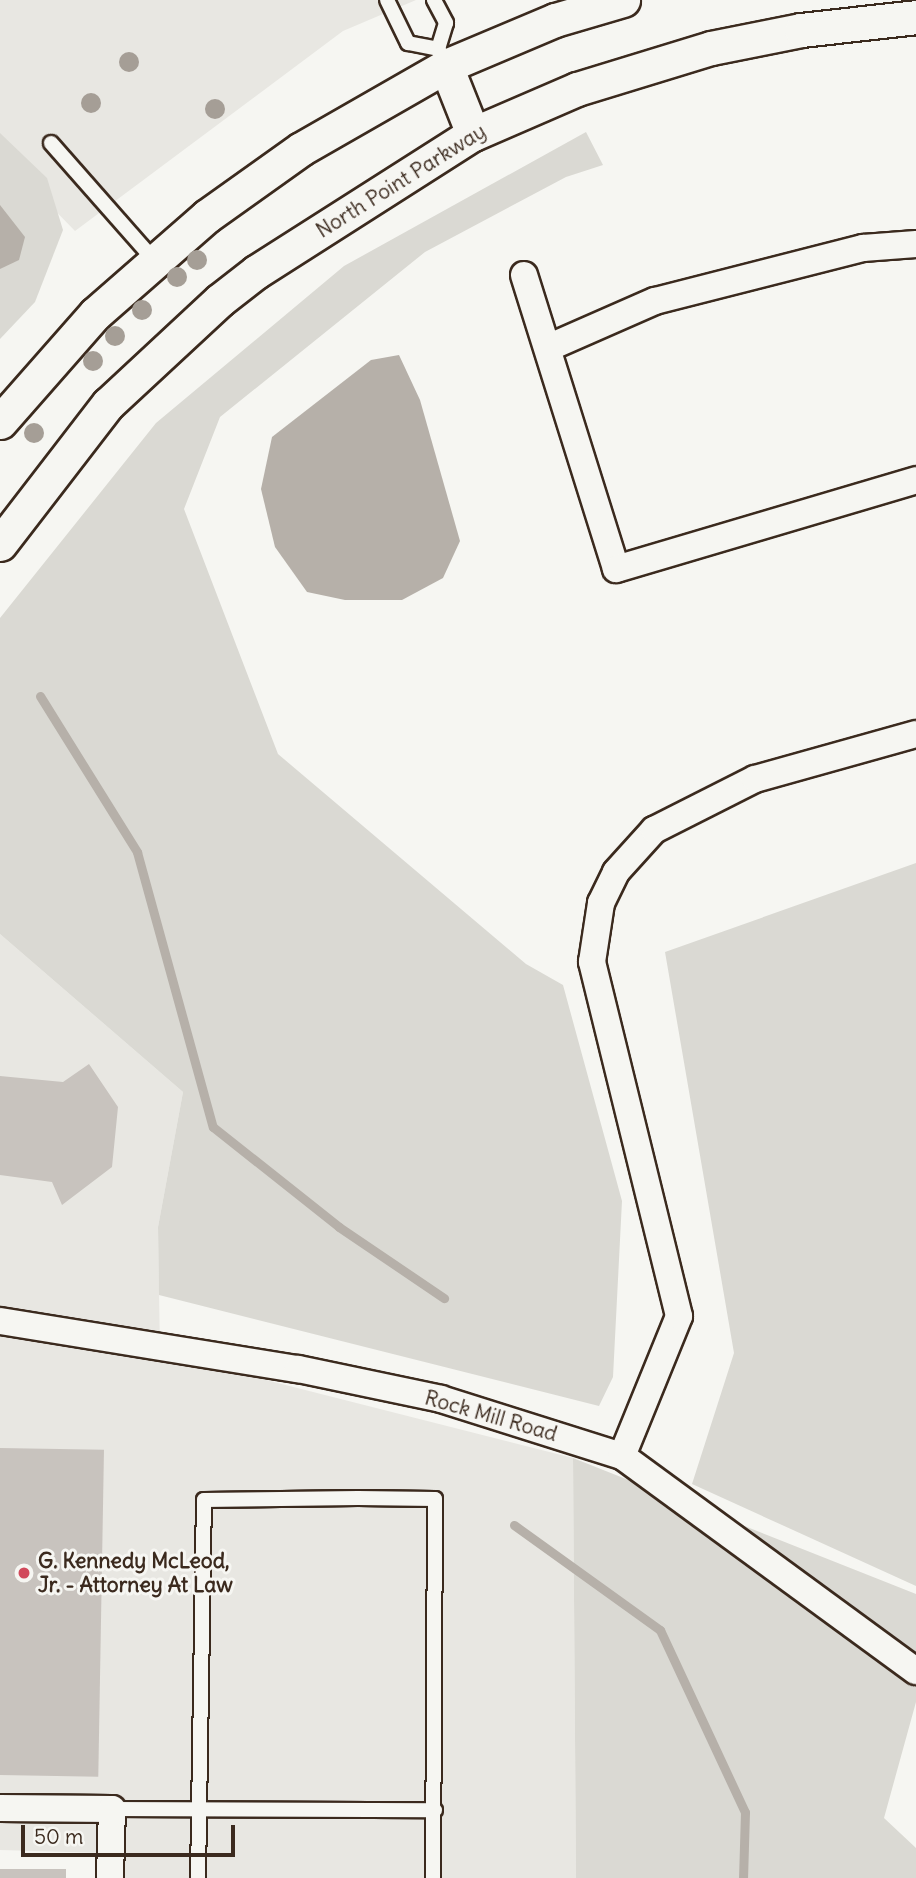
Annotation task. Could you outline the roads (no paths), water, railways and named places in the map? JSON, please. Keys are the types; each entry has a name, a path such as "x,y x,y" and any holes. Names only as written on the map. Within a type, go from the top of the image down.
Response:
{"street":[{"path":"0,422 96,314 207,216 301,149 442,57 622,0"},
{"name":"North Point Parkway","path":"0,544 108,404 219,300 256,272 473,134 577,89 711,48 801,30 916,17"},
{"path":"442,57 473,134"},
{"path":"550,347 655,301 863,248 916,244"},
{"path":"524,275 550,347 616,569 916,480"},
{"path":"622,1456 679,1316 592,962 601,904 616,872 654,830 755,779 916,734"},
{"name":"Rock Mill Road","path":"0,1321 298,1369 441,1399 622,1456 916,1671"},
{"path":"0,1808 112,1809 110,1878"}],"lane":[{"path":"387,0 408,43 442,57 446,23 434,0"},
{"path":"51,143 155,261"},
{"path":"198,1878 204,1500 358,1498 435,1499 433,1878"},
{"path":"112,1809 435,1810"}],"waterway":[{"path":"40,696 137,852 213,1127 339,1227 444,1298"},
{"path":"514,1525 660,1630 745,1812 743,1878"}],"place":[{"name":"G. Kennedy McLeod, Jr. - Attorney At Law","path":"24,1573"}]}
